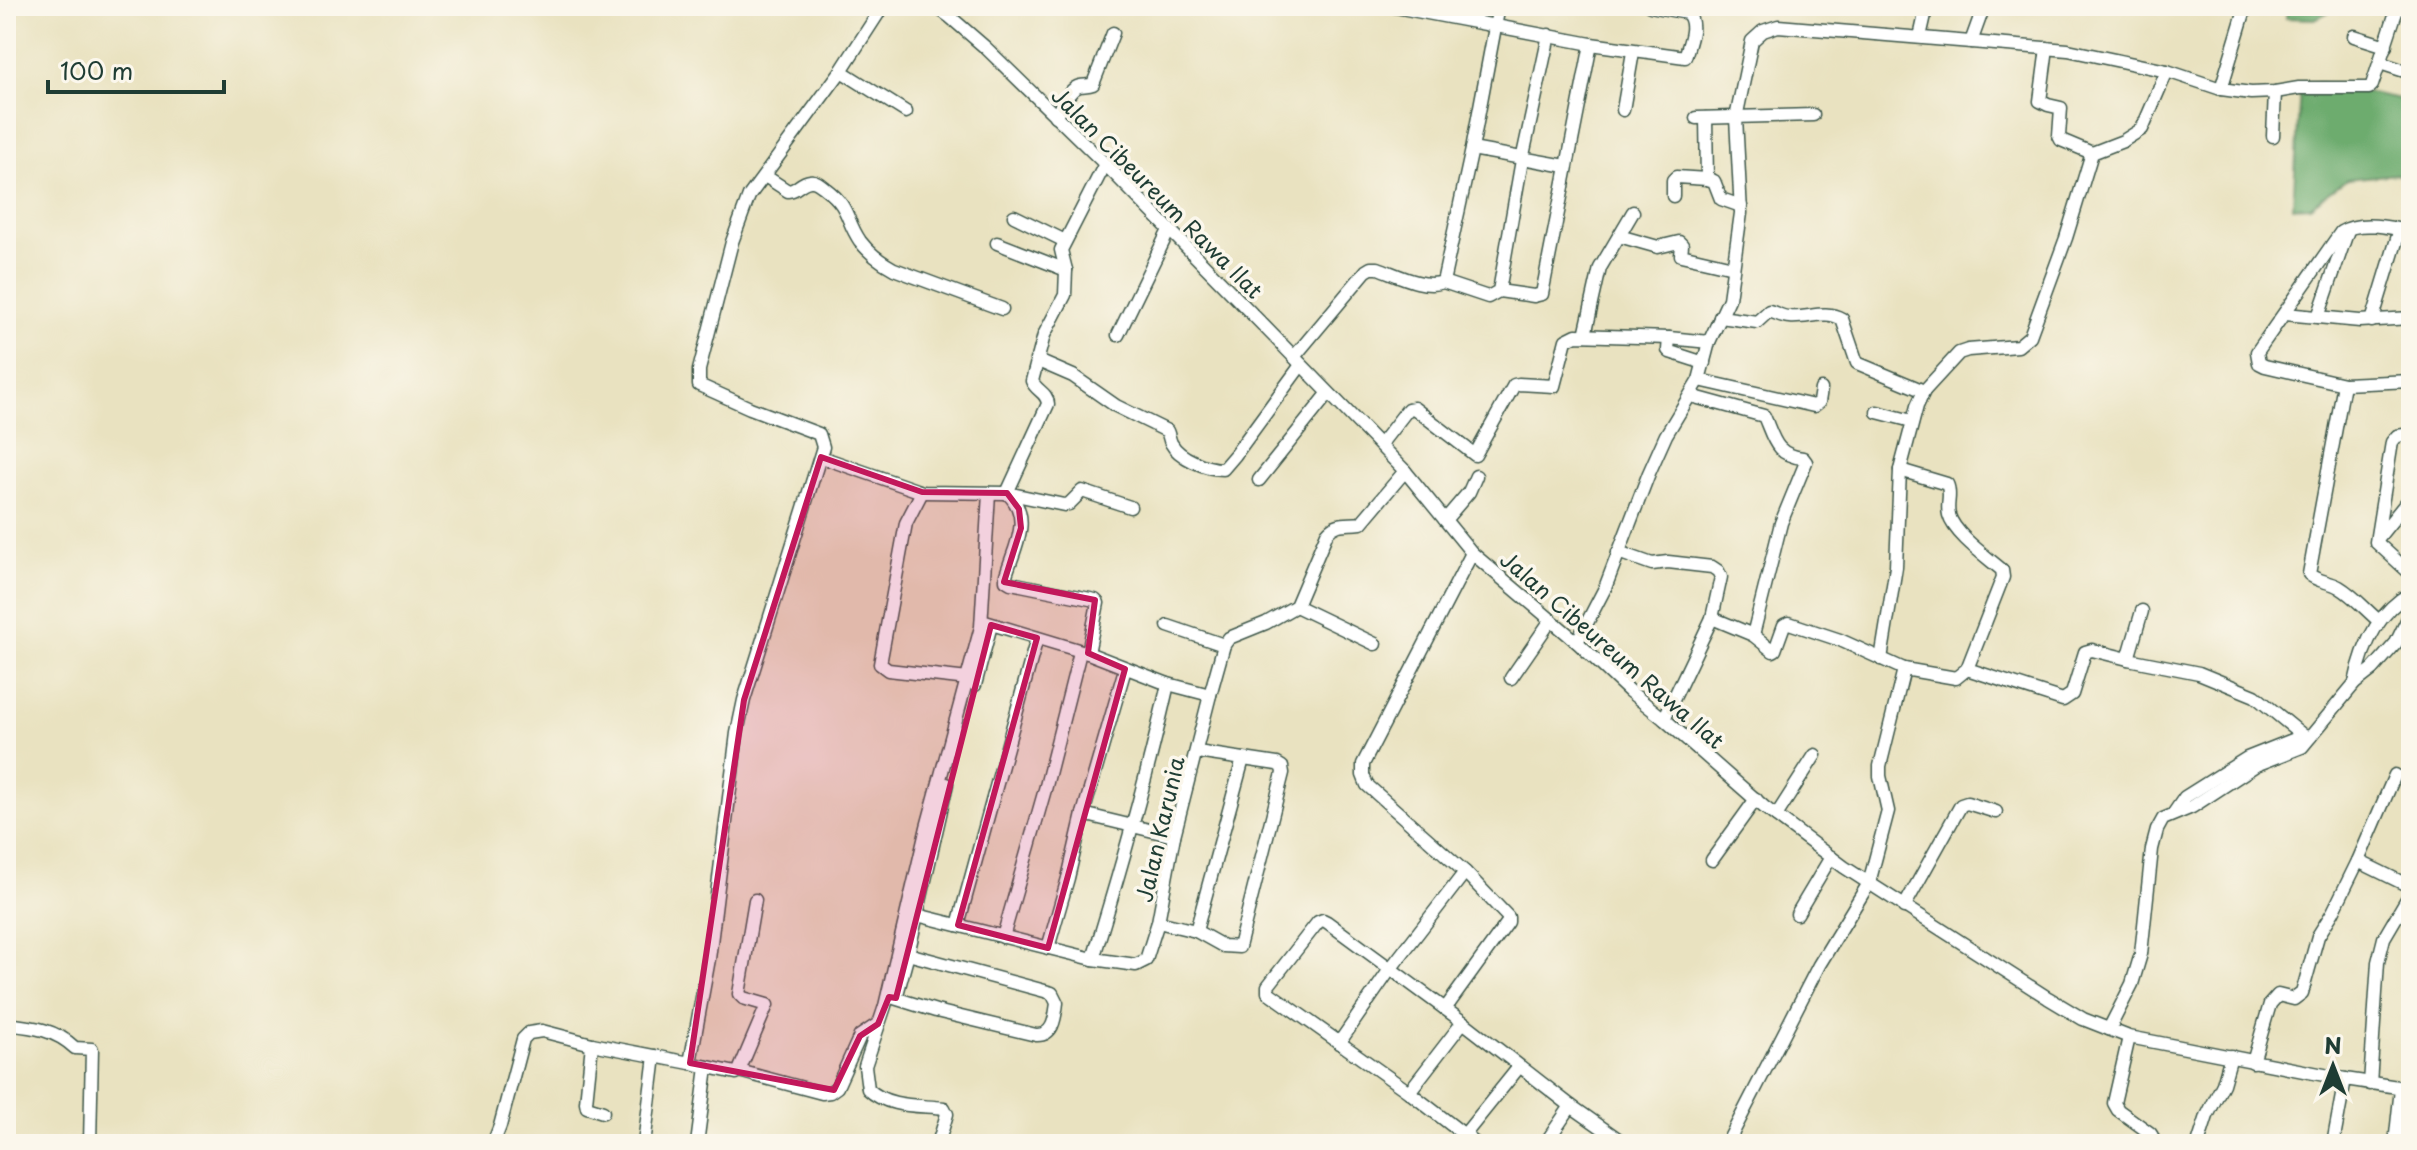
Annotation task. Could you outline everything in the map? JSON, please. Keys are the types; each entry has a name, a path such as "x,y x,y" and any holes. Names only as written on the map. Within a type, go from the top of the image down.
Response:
{"street":[{"path":"690,1063 709,959 737,733 744,700 823,444 819,434 750,408 697,382 738,223 749,196 841,71 883,6"},
{"name":"Jalan Cibeureum Rawa Ilat","path":"935,6 986,48 1105,164 1405,471 1472,553 1776,816 1831,857 1904,907 2083,1019 2129,1037 2370,1084 2406,1088"},
{"path":"1390,6 1633,52 1680,58 1686,56 1693,24 1691,17 1687,13 1650,6"},
{"path":"1443,282 1499,6"},
{"path":"1920,37 1927,6"},
{"path":"1971,42 1984,6"},
{"path":"2221,89 2246,6"},
{"path":"1577,642 1605,588 1666,435 1699,380 1709,342 1729,299 1741,206 1736,118 1752,41 1763,31 1778,26 2068,50 2167,71 2221,89 2251,93 2299,88 2369,88 2398,6"},
{"path":"1055,116 1073,89 1093,84 1113,33"},
{"path":"1499,291 1522,160 1549,35"},
{"path":"2354,36 2386,46"},
{"path":"1036,360 1073,376 1116,406 1167,431 1172,445 1187,457 1219,470 1243,445 1297,361 1371,268 1433,285 1443,282 1488,297 1499,291 1534,296 1542,294 1591,44"},
{"path":"2047,48 2040,101 2061,108 2061,140 2092,153 2123,141 2142,129 2167,71"},
{"path":"1623,110 1633,52"},
{"path":"2380,63 2411,73"},
{"path":"841,71 906,112"},
{"path":"2273,136 2275,92"},
{"path":"1707,179 1701,118 1813,115"},
{"path":"1472,149 1566,166"},
{"path":"1881,659 1896,567 1900,470 1912,421 1924,391 1959,353 2006,349 2018,346 2030,336 2066,238 2092,153"},
{"path":"1007,493 1048,404 1045,394 1032,384 1036,360 1052,316 1065,295 1066,270 1061,253 1105,164"},
{"path":"765,176 788,191 795,191 810,181 817,182 842,202 862,244 882,262 1002,309"},
{"path":"1673,196 1673,180 1676,177 1707,179 1714,181 1721,199 1741,206"},
{"path":"1585,335 1600,268 1633,212"},
{"path":"1014,216 1065,241"},
{"path":"2318,317 2349,227"},
{"path":"2372,321 2405,231 2349,227 2338,236 2257,352 2259,363 2344,384 2411,381"},
{"path":"1118,335 1169,230"},
{"path":"1619,236 1658,247 1679,242 1682,245 1681,255 1733,267"},
{"path":"997,243 1066,270"},
{"path":"1720,317 1757,322 1769,311 1793,318 1820,313 1839,317 1857,363 1924,391"},
{"path":"2285,314 2372,321 2411,318"},
{"path":"1380,445 1408,409 1414,408 1475,455 1514,385 1554,386 1566,340 1576,335 1709,342"},
{"path":"1669,338 1670,352 1704,363"},
{"path":"1699,380 1814,406 1819,402 1821,389"},
{"path":"2344,384 2309,574 2348,593 2379,621"},
{"path":"1259,480 1328,394"},
{"path":"1691,396 1764,416 1781,450 1806,462 1781,523 1753,635"},
{"path":"1877,412 1912,421"},
{"path":"2376,542 2392,442 2397,436 2411,434"},
{"path":"821,457 922,492 1007,493 1064,505 1082,491 1130,507"},
{"path":"1712,618 1753,635 1770,650 1775,650 1784,625 1789,623 1828,636 1904,669 1956,678 1967,669 2002,583 2002,570 1956,529 1949,514 1950,489 1947,484 1900,470"},
{"path":"1168,626 1224,645 1229,638 1266,623 1296,606 1327,533 1338,524 1361,523 1405,471"},
{"path":"1445,520 1469,492 1476,476"},
{"path":"922,492 906,523 880,664 888,670 968,679"},
{"path":"938,1144 947,1114 944,1108 891,1103 881,1099 868,1089 865,1066 878,1024 908,954 987,624 989,493"},
{"path":"1003,937 1099,606 1095,600 1006,580 1021,528 1019,509 1007,493"},
{"path":"2376,542 2411,497"},
{"path":"2376,542 2411,574"},
{"path":"1618,552 1652,564 1668,562 1712,567 1721,577 1712,618 1664,719"},
{"path":"1445,1009 1508,922 1505,912 1367,785 1363,764 1472,553"},
{"path":"2355,683 2359,661 2369,637 2397,602 2411,593"},
{"path":"1296,606 1375,644"},
{"path":"2128,659 2142,611"},
{"path":"2109,1029 2132,984 2141,954 2152,849 2163,819 2192,807 2256,765 2302,747 2355,683 2373,669 2396,643 2411,612"},
{"path":"1511,678 1551,620"},
{"path":"892,997 927,827 968,679 987,624"},
{"path":"987,624 1084,652 1168,684 1210,695"},
{"path":"958,925 1037,638"},
{"name":"Jalan Karunia","path":"1093,959 1136,965 1146,960 1158,922 1174,836 1224,645"},
{"path":"1967,669 2063,700 2072,694 2085,652 2092,650 2199,673 2255,696 2309,736"},
{"path":"1048,948 1125,669"},
{"path":"1727,1144 1819,965 1869,883 1888,811 1880,766 1904,669"},
{"path":"917,915 1093,959 1154,748 1168,684"},
{"path":"1158,922 1196,931 1223,946 1239,947 1283,773 1282,767 1277,764 1197,752"},
{"path":"1776,816 1815,755"},
{"path":"1196,931 1243,759"},
{"path":"2253,1062 2270,1004 2278,995 2294,999 2302,993 2318,936 2358,861 2395,775"},
{"path":"1712,860 1756,799"},
{"path":"1904,907 1961,805 1967,803 1996,812"},
{"path":"1083,814 1174,836"},
{"path":"1797,914 1831,857"},
{"path":"2358,861 2411,890 2384,938 2378,962 2370,1084"},
{"path":"1339,1043 1391,968 1465,872"},
{"path":"739,1071 767,1005 739,994 755,900"},
{"path":"1476,1144 1461,1139 1409,1092 1268,992 1268,986 1318,922 1323,920 1391,968 1625,1144"},
{"path":"892,997 1036,1035 1045,1035 1051,1030 1057,1003 1052,993 908,954"},
{"path":"1409,1092 1463,1022"},
{"path":"6,1024 34,1027 66,1038 75,1048 92,1049 90,1142 72,1144"},
{"path":"493,1144 523,1039 529,1033 542,1031 592,1044 736,1073 739,1071 822,1093 837,1087 860,1036 878,1024"},
{"path":"2129,1037 2114,1103 2118,1110 2150,1133 2150,1144"},
{"path":"592,1044 586,1102 587,1107 603,1112"},
{"path":"644,1144 655,1056"},
{"path":"2198,1144 2231,1056"},
{"path":"697,1144 707,1067"},
{"path":"1461,1139 1519,1067"},
{"path":"2333,1144 2345,1079"},
{"path":"2395,1144 2406,1088"},
{"path":"1545,1144 1571,1106"}],"highlighted area":[{"path":"821,457 922,492 1007,493 1019,509 1021,528 1004,582 1095,600 1088,653 1125,669 1048,948 958,925 1037,638 991,625 896,998 889,997 878,1024 860,1036 834,1090 690,1063 744,700"}],"green space":[{"path":"2288,6 2340,6 2315,19 2286,18"},
{"path":"2318,83 2411,101 2411,179 2396,174 2347,179 2310,206 2293,207 2300,88"}]}
